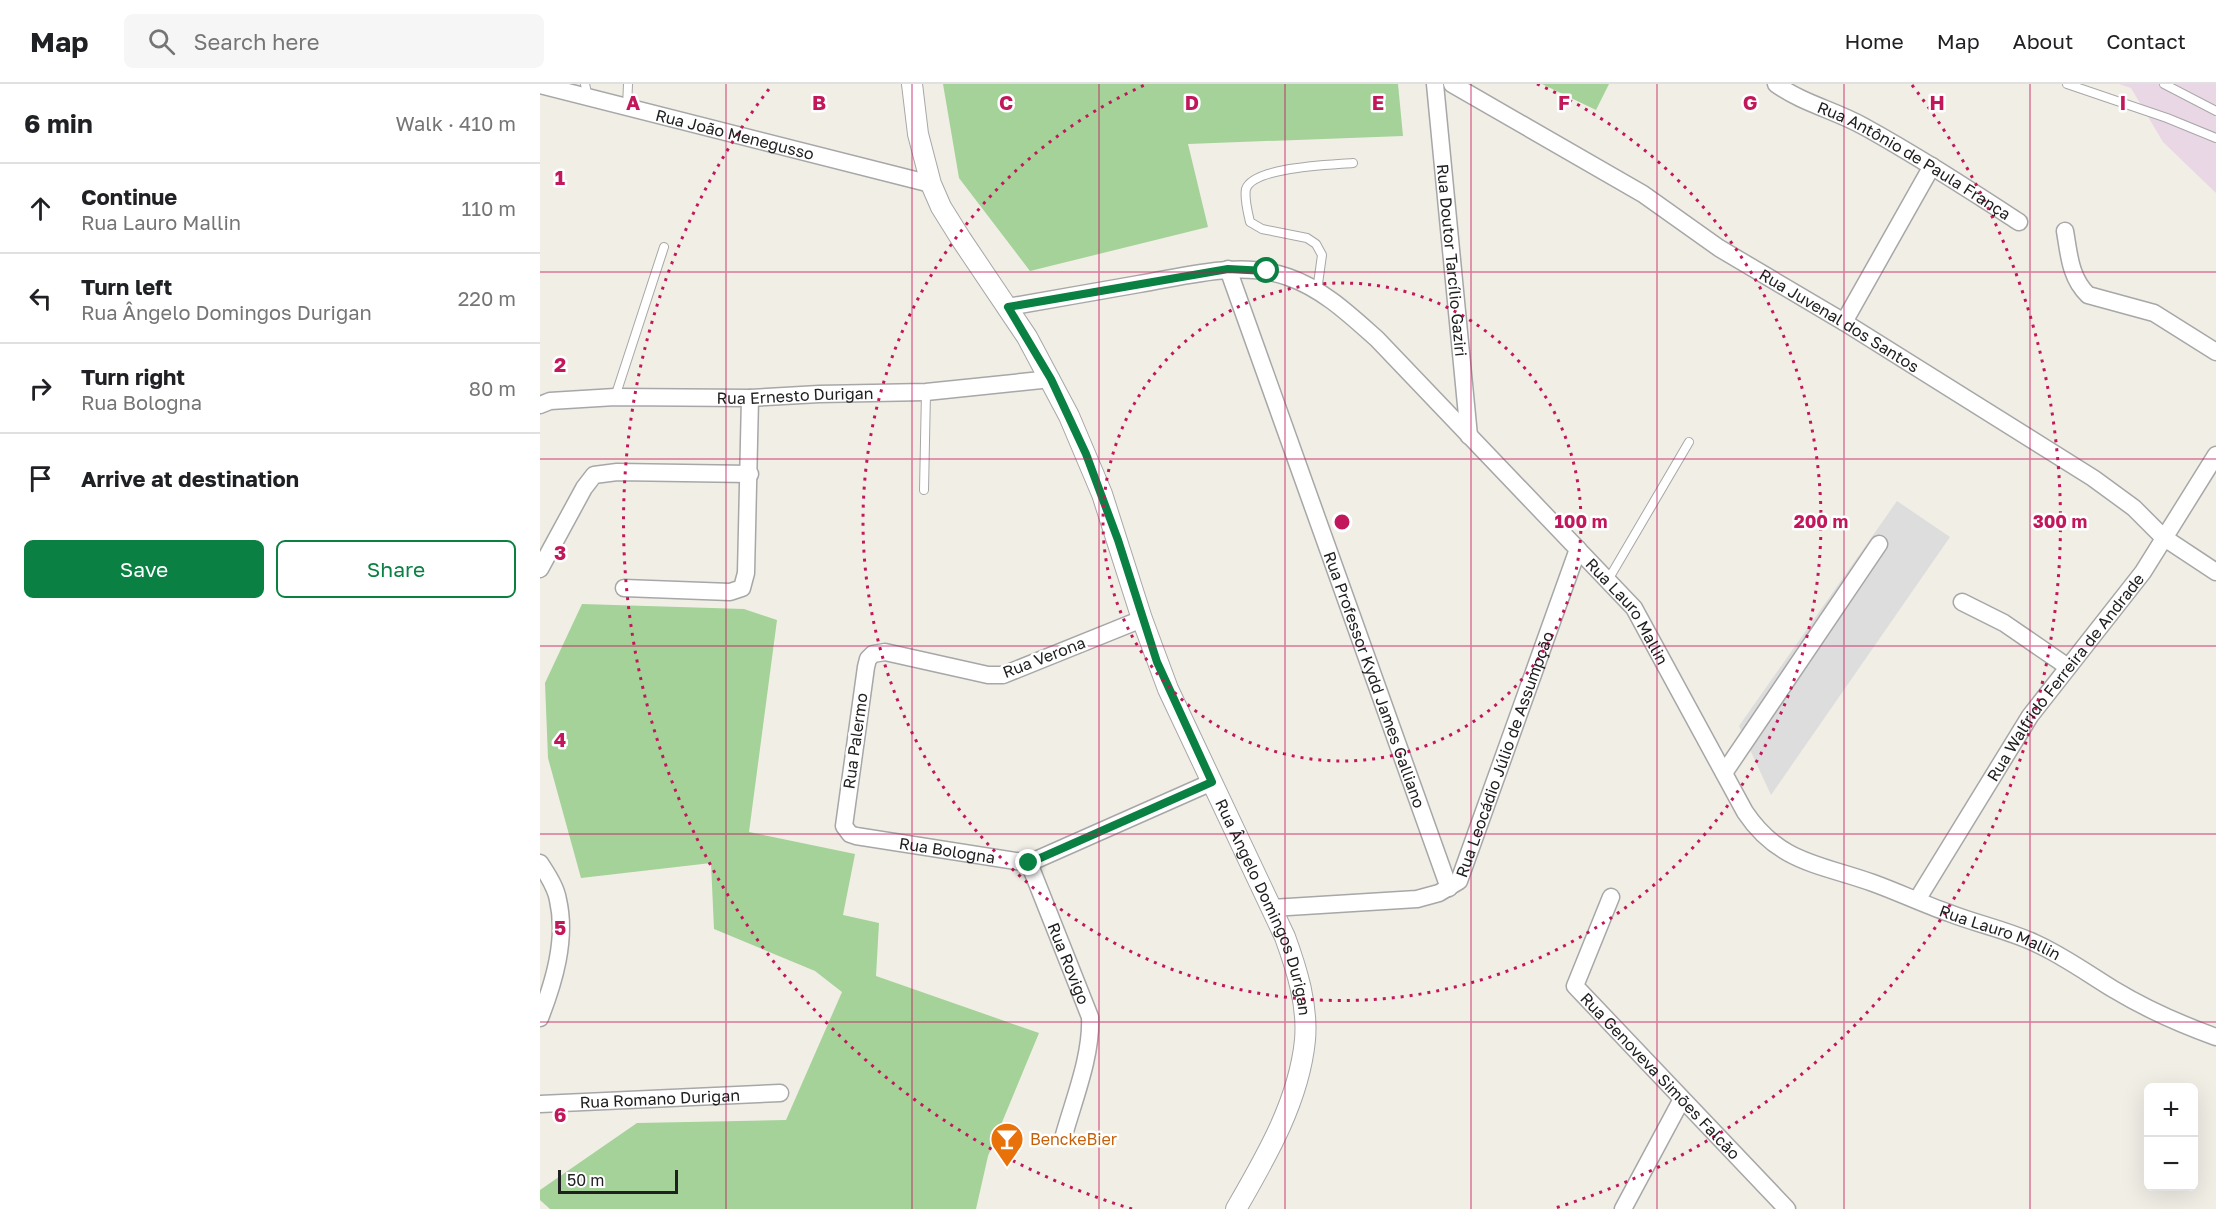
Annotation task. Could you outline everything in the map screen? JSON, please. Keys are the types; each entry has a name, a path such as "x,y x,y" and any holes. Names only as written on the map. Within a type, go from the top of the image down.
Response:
{"street":[{"name":"Rua Ângelo Domingos Durigan","path":"912,84 918,134 931,184 961,239 1008,307 1051,379 1086,454 1102,494 1142,619 1168,689 1285,937 1301,988 1305,1038 1302,1061 1283,1118 1268,1152 1236,1209"},
{"name":"Rua Doutor Tarcílio Gaziri","path":"1435,84 1469,436"},
{"name":"Rua Juvenal dos Santos","path":"1452,84 1624,182 1719,248 1844,322 2093,477 2134,508 2163,537 2216,572"},
{"name":"Rua Antônio de Paula França","path":"1776,84 1796,98 1852,120 1932,166 2019,222"},
{"name":"Rua João Menegusso","path":"540,85 586,90 627,107 931,184"},
{"path":"1844,322 1932,166"},
{"path":"2065,231 2073,272 2081,288 2088,295 2154,313 2216,352"},
{"name":"Rua Lauro Mallin","path":"1008,307 1228,269 1267,271 1288,277 1317,291 1334,302 1377,339 1634,608 1724,773 1755,827 1767,840 1782,850 1817,866 1853,876 1950,914 2005,930 2037,944 2140,1005 2216,1037"},
{"name":"Rua Professor Kydd James Galliano","path":"1228,269 1449,888"},
{"name":"Rua Ernesto Durigan","path":"540,405 550,401 615,397 746,399 819,394 926,392 1051,379"},
{"path":"624,588 730,592 742,588 746,573 746,399"},
{"name":"Rua Walfrido Ferreira de Andrade","path":"1917,900 2031,716 2143,572 2216,455"},
{"path":"540,569 584,488 594,475 617,472 745,474"},
{"path":"1724,773 1879,544"},
{"name":"Rua Leocádio Júlio de Assumpção","path":"1272,908 1417,899 1429,897 1459,881 1578,549"},
{"path":"1962,602 2004,623 2068,667"},
{"name":"Rua Verona","path":"873,654 885,652 988,675 1003,675 1142,619"},
{"name":"Rua Palermo","path":"846,830 843,820 866,667 868,659 873,654"},
{"path":"1029,863 1212,782"},
{"name":"Rua Bologna","path":"846,830 856,836 1029,863"},
{"path":"540,863 558,898 561,923 559,949 540,1018"},
{"name":"Rua Rovigo","path":"1029,863 1090,1017 1091,1031 1088,1048 1064,1135"},
{"name":"Rua Genoveva Simões Falcão","path":"1611,897 1575,986 1787,1209"},
{"name":"Rua Romano Durigan","path":"540,1104 780,1093"},
{"path":"1623,1209 1682,1099"}],"lane":[{"path":"627,107 628,84"},
{"path":"2067,84 2167,118 2216,138"},
{"path":"2163,84 2216,111"},
{"path":"1317,291 1322,255 1316,244 1307,238 1262,228 1250,222 1246,190 1252,179 1269,172 1353,163"},
{"path":"615,397 664,247"},
{"path":"924,490 926,392"},
{"path":"1608,580 1689,442"}],"shaded area":[{"path":"2119,84 2216,84 2216,193 2163,142 2131,88"},
{"path":"1897,501 1950,537 1771,795 1739,726"}],"green space":[{"path":"943,84 1398,84 1403,136 1188,144 1208,227 1030,271 959,178"},
{"path":"1542,84 1609,84 1596,110"},
{"path":"582,604 744,609 777,620 749,832 855,854 843,915 879,923 876,976 1039,1033 988,1156 976,1209 550,1209 540,1200 540,1190 637,1123 786,1120 842,992 815,971 714,929 711,863 581,878 548,758 545,683"}],"place":[{"name":"BenckeBier","path":"1007,1168"}],"route":[{"path":"1029,863 1212,782 1157,662 1118,540 1086,454 1051,379 1008,307 1228,269 1246,268 1267,271"}]}
